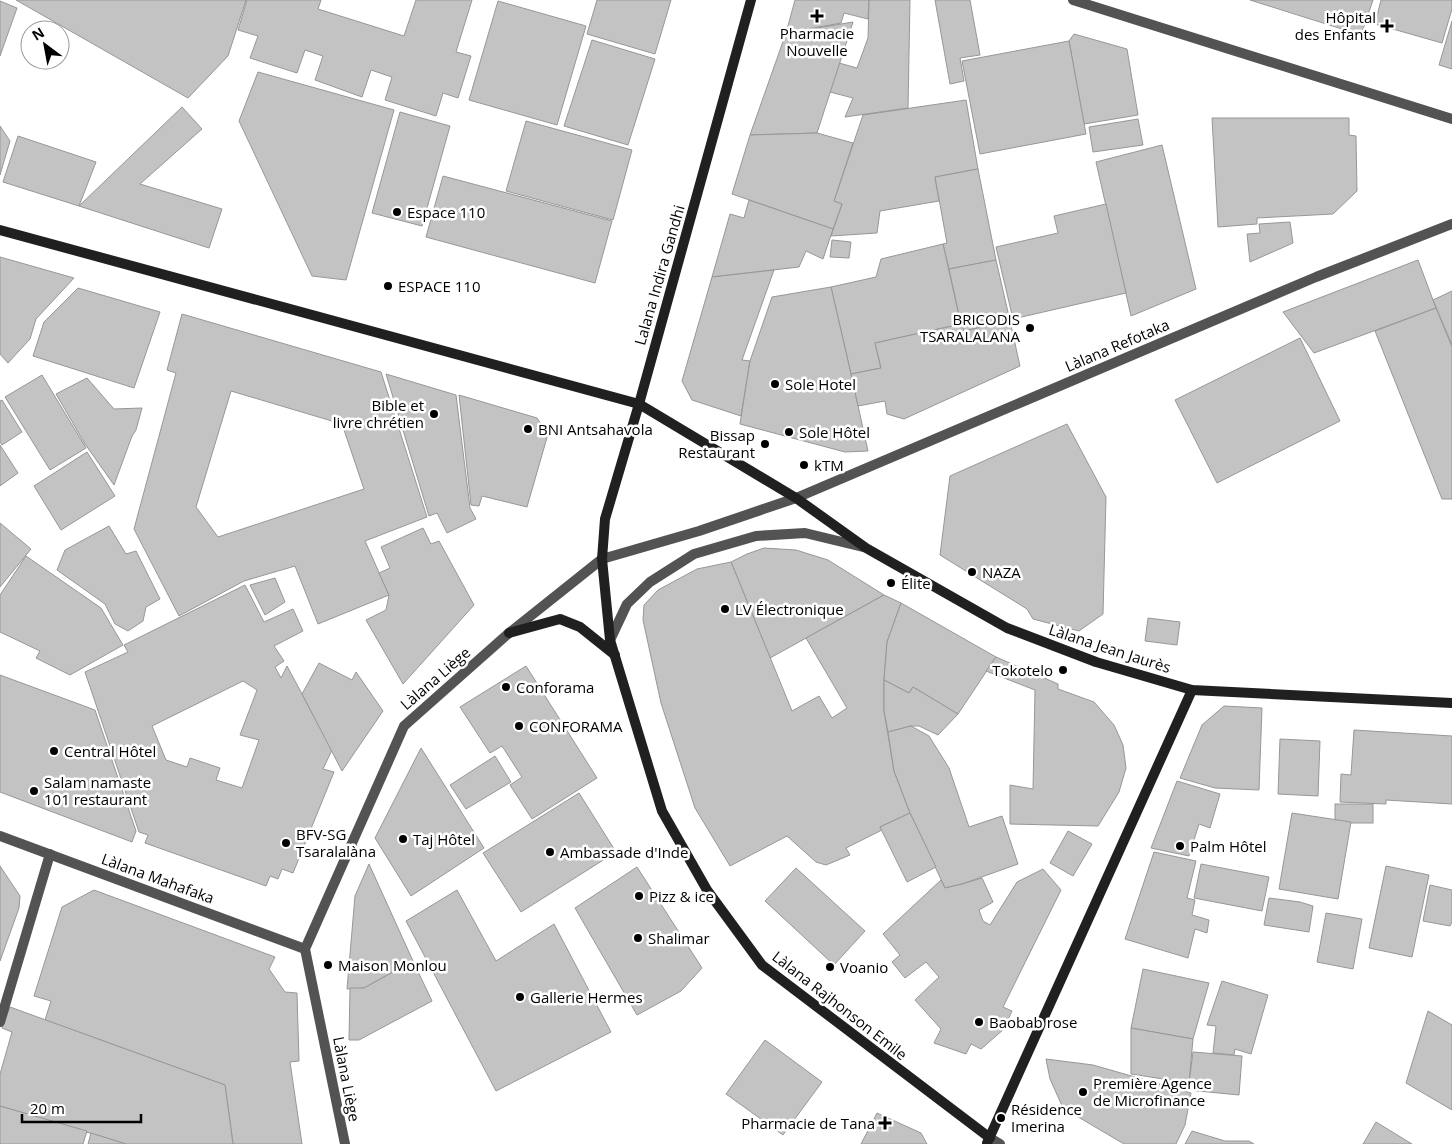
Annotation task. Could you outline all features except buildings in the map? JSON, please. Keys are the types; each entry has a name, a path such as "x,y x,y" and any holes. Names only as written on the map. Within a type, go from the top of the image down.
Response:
{"street":[{"name":"Lalana Indira Gandhi","path":"602,559 605,519 751,0"},
{"path":"1073,0 1452,119"},
{"name":"Làlana Refotaka","path":"796,498 1298,284 1452,224"},
{"name":"Làlana Jean Jaurès","path":"0,230 638,404 796,498 866,548 1007,628 1096,662 1192,690 1452,703"},
{"name":"Làlana Liège","path":"344,1144 305,949 404,726 509,633 602,559 699,531 796,498"},
{"path":"610,640 628,604 650,582 694,554 756,536 805,533 866,548"},
{"name":"Làlana Rajhonson Emile","path":"602,559 610,640 662,811 708,890 762,965 988,1141"},
{"path":"509,633 560,619 580,627 615,655"},
{"path":"1000,1144 988,1141 1192,690"},
{"name":"Làlana Mahafaka","path":"0,836 305,949"},
{"path":"0,1022 50,854"}],"place":[{"name":"Pharmacie Nouvelle","path":"817,16"},
{"name":"Hôpital des Enfants","path":"1387,26"},
{"name":"Espace 110","path":"397,212"},
{"name":"ESPACE 110","path":"388,286"},
{"name":"BRICODIS TSARALALANA","path":"1030,328"},
{"name":"Sole Hotel","path":"775,384"},
{"name":"Bible et livre chrétien","path":"434,414"},
{"name":"BNI Antsahavola","path":"528,429"},
{"name":"Sole Hôtel","path":"789,432"},
{"name":"Bissap Restaurant","path":"765,444"},
{"name":"kTM","path":"804,465"},
{"name":"NAZA","path":"972,572"},
{"name":"Élite","path":"891,583"},
{"name":"LV Électronique","path":"725,609"},
{"name":"Tokotelo","path":"1063,670"},
{"name":"Conforama","path":"506,687"},
{"name":"CONFORAMA","path":"519,726"},
{"name":"Central Hôtel","path":"54,751"},
{"name":"Salam namaste 101 restaurant","path":"34,791"},
{"name":"Taj Hôtel","path":"403,839"},
{"name":"BFV-SG Tsaralalàna","path":"286,843"},
{"name":"Palm Hôtel","path":"1180,846"},
{"name":"Ambassade d'Inde","path":"550,852"},
{"name":"Pizz & ice","path":"639,896"},
{"name":"Shalimar","path":"638,938"},
{"name":"Maison Monlou","path":"328,965"},
{"name":"Voanio","path":"830,967"},
{"name":"Gallerie Hermes","path":"520,997"},
{"name":"Baobab rose","path":"979,1022"},
{"name":"Première Agence de Microfinance","path":"1083,1092"},
{"name":"Résidence Imerina","path":"1001,1118"},
{"name":"Pharmacie de Tana","path":"885,1123"}]}
